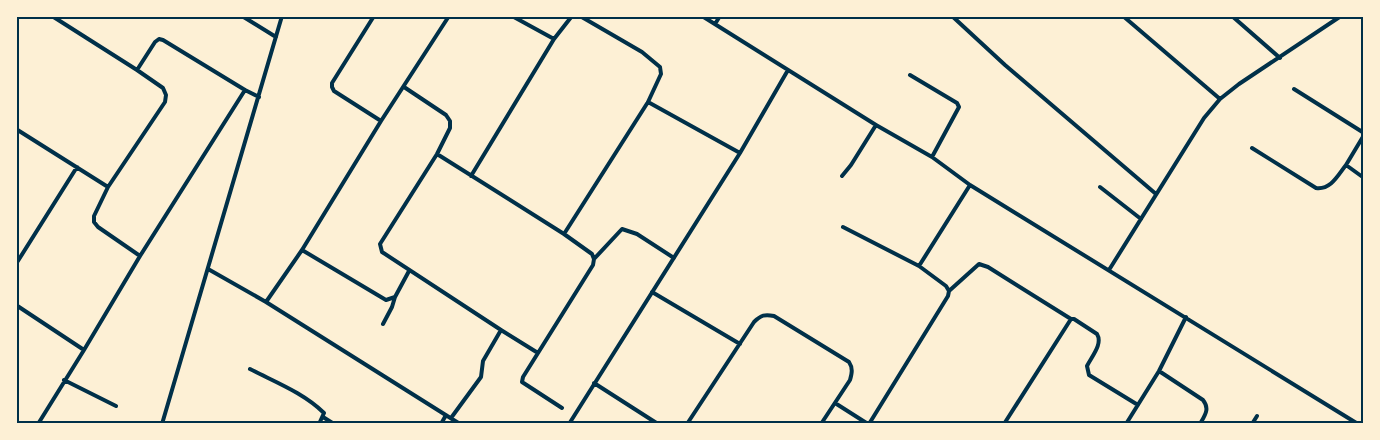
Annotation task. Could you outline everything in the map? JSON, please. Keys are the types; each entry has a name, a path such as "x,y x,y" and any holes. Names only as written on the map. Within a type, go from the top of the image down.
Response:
{"street":[{"path":"52,16 163,88 166,95 165,102 108,187 94,216 94,222 98,228 140,256"},
{"path":"242,16 276,38"},
{"path":"162,424 282,16"},
{"path":"374,16 332,83 332,88 382,121"},
{"path":"266,302 302,250 450,16"},
{"path":"512,16 554,39"},
{"path":"523,22 527,16"},
{"path":"471,176 554,39 572,16"},
{"path":"564,234 648,102 661,74 660,67 642,52 580,16"},
{"path":"702,16 876,125 932,157 970,185 1358,424"},
{"path":"715,24 720,16"},
{"path":"952,16 1005,65 1156,194"},
{"path":"1123,16 1220,99"},
{"path":"1232,16 1280,58"},
{"path":"1109,270 1204,118 1220,99 1238,84 1341,16"},
{"path":"137,70 155,42 159,39 259,97"},
{"path":"569,424 740,153 788,70"},
{"path":"910,75 959,107 932,157"},
{"path":"404,87 446,115 450,121 450,128 437,154 380,244 382,252 538,353"},
{"path":"38,424 140,256 245,90"},
{"path":"1252,148 1316,188 1325,188 1332,184 1364,134 1294,90"},
{"path":"648,102 740,153"},
{"path":"842,176 876,125"},
{"path":"16,129 108,187"},
{"path":"437,154 564,234 592,254 594,259"},
{"path":"1346,164 1364,178"},
{"path":"16,264 76,167"},
{"path":"918,266 970,185"},
{"path":"1100,187 1140,219"},
{"path":"844,227 918,266 946,286 949,291"},
{"path":"562,408 522,382 523,377 580,288 593,265 594,259 622,229 637,234 674,258"},
{"path":"302,250 386,300 395,297"},
{"path":"835,403 869,424 948,296 949,291 979,264 988,267 1097,334 1099,343 1087,366 1090,375 1138,405"},
{"path":"208,270 266,302 460,424"},
{"path":"383,324 409,271"},
{"path":"652,292 740,344"},
{"path":"16,305 84,350"},
{"path":"687,424 759,316 766,314 774,316 849,362 852,367 850,380 821,424"},
{"path":"1126,424 1158,371 1186,317"},
{"path":"1004,424 1070,319"},
{"path":"451,418 482,377 484,361 501,330"},
{"path":"250,369 301,395 324,413 319,424"},
{"path":"1158,371 1203,400 1207,406 1207,412 1200,424"},
{"path":"64,380 116,406"},
{"path":"594,383 658,424"},
{"path":"441,424 446,416"},
{"path":"1252,424 1257,416"},
{"path":"323,417 334,424"}]}
